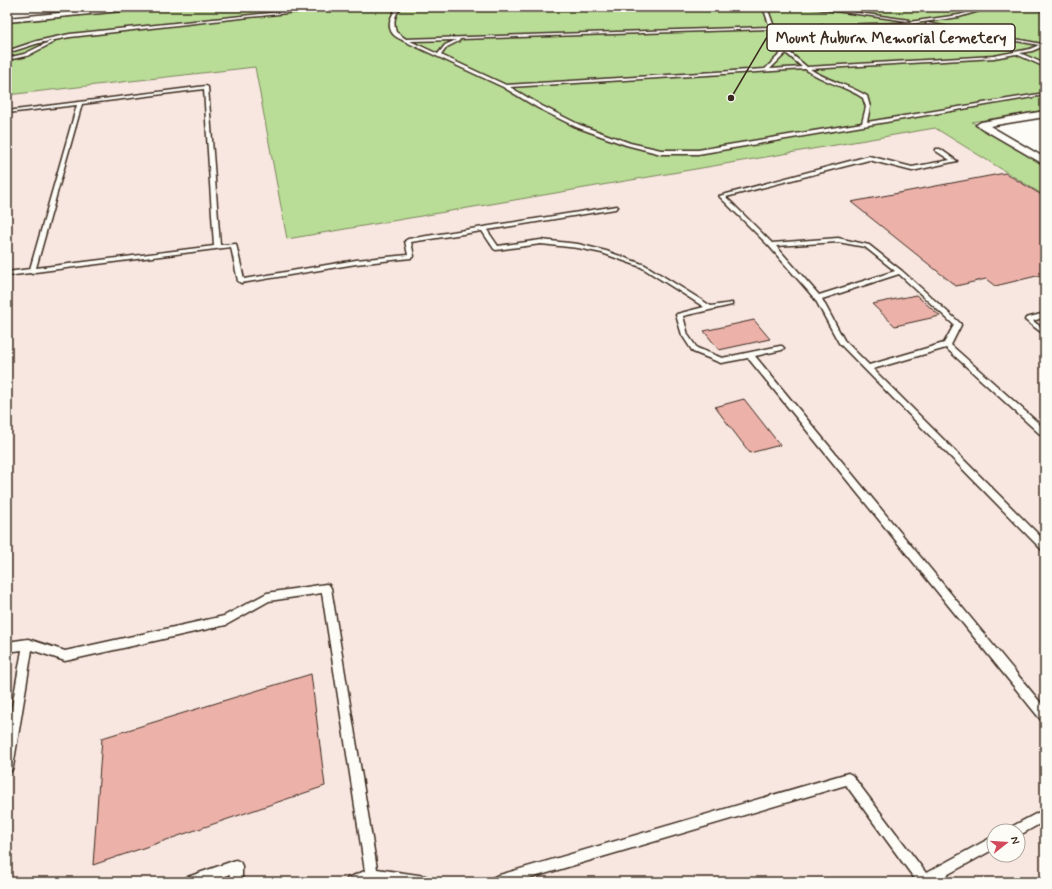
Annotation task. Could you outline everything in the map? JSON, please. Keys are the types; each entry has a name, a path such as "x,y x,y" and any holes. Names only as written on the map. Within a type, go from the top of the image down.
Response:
{"street":[{"path":"7,20 143,7"},
{"path":"21,19 24,11"},
{"path":"1043,160 981,125 1045,114"}],"lane":[{"path":"7,52 39,42 58,39 212,19 339,7"},
{"path":"400,7 394,12 392,23 394,33 405,40 505,86 540,107 578,126 628,144 661,152 698,152 1045,94"},
{"path":"765,7 772,28 771,35 787,51 819,76 846,86 865,97 868,107 864,125"},
{"path":"809,7 920,22 1044,45"},
{"path":"405,40 920,22 959,16 990,7"},
{"path":"1038,7 1045,12"},
{"path":"438,56 446,46 456,40 471,37"},
{"path":"7,59 19,58 30,54 58,39"},
{"path":"505,86 994,57 1018,54 1044,45"},
{"path":"767,70 781,54 787,51"},
{"path":"1018,54 1045,66"},
{"path":"7,112 206,87 217,247"},
{"path":"32,272 80,103"},
{"path":"938,150 954,161 912,169 869,158 722,196 771,245 818,298 841,341 1045,547"},
{"path":"7,274 234,245 241,281 356,262 411,256 408,241 615,207"},
{"path":"484,229 496,248 541,242 578,246 643,266 710,308"},
{"path":"771,245 838,240 867,246 900,272 958,325 946,345 868,368"},
{"path":"818,298 900,272"},
{"path":"730,304 679,316 685,335 695,350 721,361 780,348"},
{"path":"1045,315 1028,320 1045,334"},
{"path":"946,345 1045,434"},
{"path":"750,355 1045,716"},
{"path":"7,647 28,644 65,656 226,620 267,597 326,588 372,875"},
{"path":"7,767 28,644"},
{"path":"496,882 848,779 924,881 986,846"},
{"path":"1026,825 1045,814"},
{"path":"189,882 236,866 236,882"},
{"path":"352,882 372,875 425,882"}],"shaded area":[{"path":"255,67 287,239 935,128 1045,196 1045,882 7,882 7,95"}],"green space":[{"path":"167,7 1045,7 1045,110 972,122 1045,165 1045,196 935,128 287,239 255,67 7,95 7,23"}],"building":[{"path":"1005,173 1045,197 1045,274 995,286 986,279 956,286 851,202"},
{"path":"916,295 940,316 895,326 872,304"},
{"path":"754,320 770,339 719,350 704,331"},
{"path":"744,399 780,445 750,453 715,407"},
{"path":"311,674 325,786 93,865 102,738"}],"place":[{"name":"Mount Auburn Memorial Cemetery","path":"731,98"}]}
